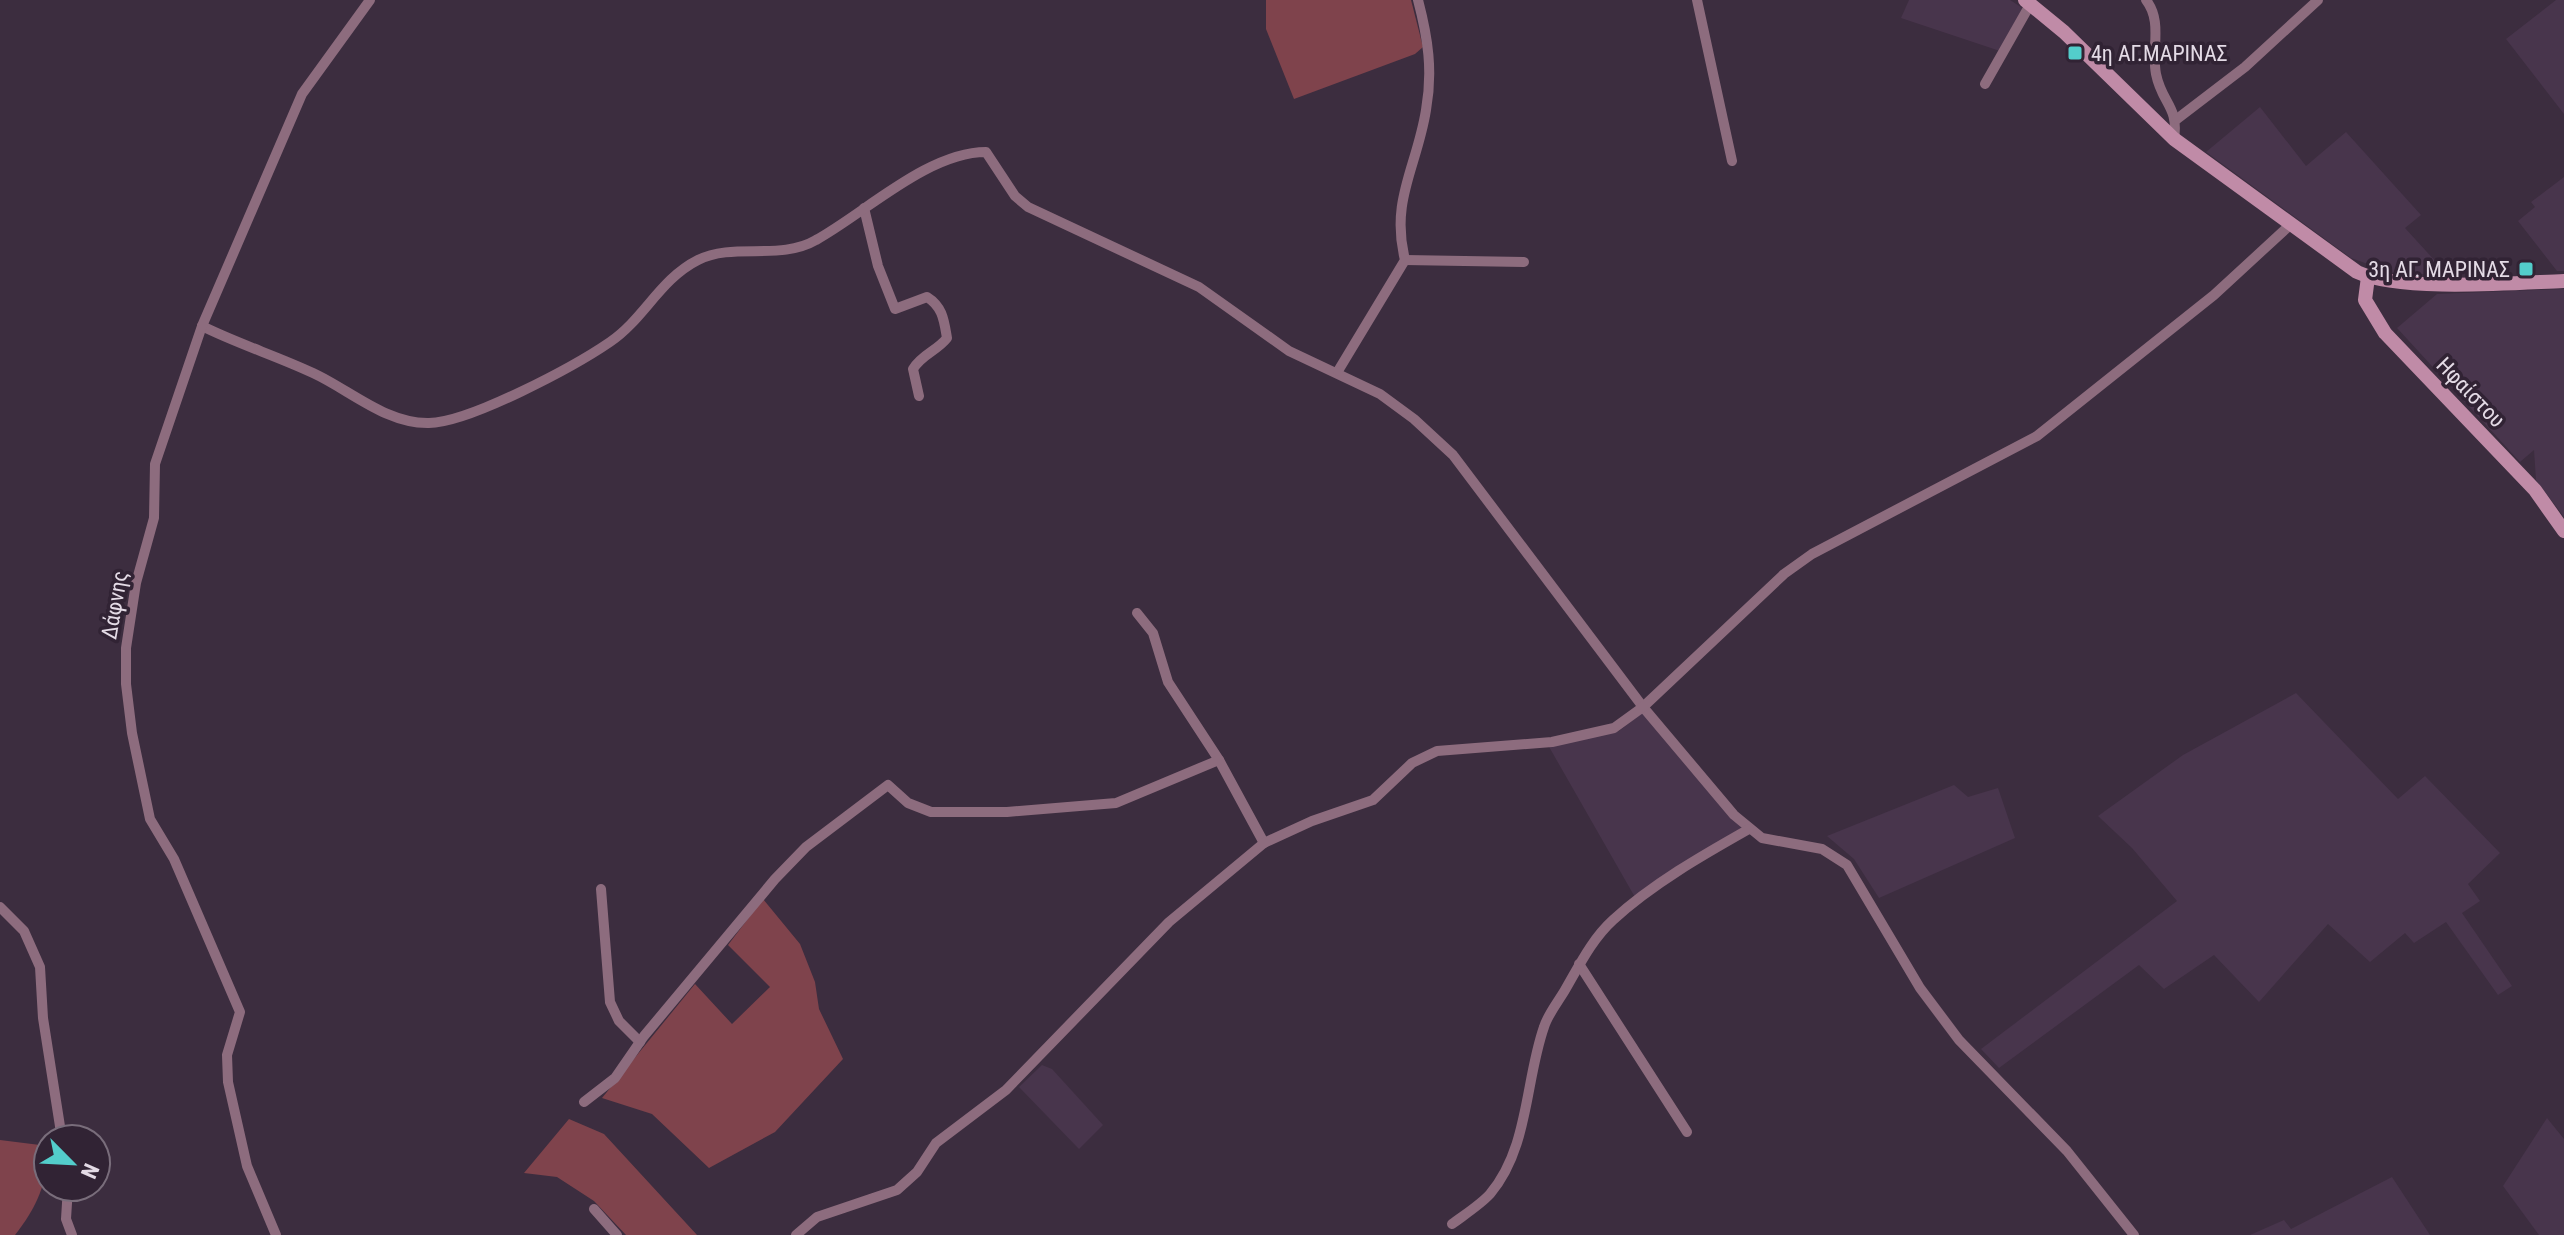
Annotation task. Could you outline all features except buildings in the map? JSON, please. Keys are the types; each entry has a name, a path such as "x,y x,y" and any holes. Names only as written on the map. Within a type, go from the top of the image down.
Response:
{"main road":[{"path":"2028,2 2174,139 2346,266 2368,277 2473,284 2564,281"},
{"name":"Ηφαίστου","path":"2368,277 2365,300 2385,333 2535,490 2564,531"}],"street":[{"name":"Δάφνης","path":"276,1235 247,1166 228,1082 227,1055 240,1012 174,859 150,819 126,684 126,648 136,583 154,518 155,464 202,326 302,94 370,0"},
{"path":"1338,371 1405,260 1398,239 1399,213 1426,110 1430,64 1430,45 1418,0"},
{"path":"1697,0 1732,161"},
{"path":"2146,0 2154,10 2157,25 2156,76 2177,119 2174,139"},
{"path":"2177,119 2245,67 2318,0"},
{"path":"1985,84 2028,2"},
{"path":"202,326 311,372 398,419 429,424 445,421 501,399 576,363 613,340 658,290 698,260 712,254 798,248 957,156 986,152 1015,196 1028,207 1199,287 1289,351 1338,371 1414,419 1453,455 1643,707 1749,829 1775,842 1822,849 1847,865 1920,988 1959,1040 2059,1141 2134,1235"},
{"path":"864,208 878,266 895,309 927,297 936,302 943,315 947,338 941,347 919,360 913,369 919,396"},
{"path":"796,1235 817,1217 897,1190 917,1172 936,1143 1006,1090 1169,922 1264,843 1312,821 1373,800 1412,763 1437,751 1552,742 1614,728 1643,707 1784,574 1812,554 2037,436 2214,295 2290,225"},
{"path":"1405,260 1524,262"},
{"path":"1137,613 1153,633 1168,682 1219,760 1264,843"},
{"path":"584,1102 615,1078 640,1042 785,868 806,847 888,785 908,803 931,812 1007,812 1116,803 1219,760"},
{"path":"1452,1224 1490,1194 1505,1167 1525,1113 1532,1069 1545,1024 1579,964 1612,921 1706,853 1749,829"},
{"path":"601,889 610,1002 619,1021 640,1042"},
{"path":"0,907 24,931 40,967 43,1018 59,1123"},
{"path":"1579,964 1687,1132"},
{"path":"67,1203 66,1219 72,1235"},
{"path":"594,1209 617,1235"}],"shaded area":[{"path":"1266,0 1411,0 1423,47 1415,54 1294,99 1266,29"},
{"path":"1909,0 2010,0 2024,9 2003,52 1901,18"},
{"path":"2556,0 2564,0 2564,114 2506,39"},
{"path":"2260,107 2306,166 2346,132 2421,215 2405,228 2448,275 2393,273 2351,258 2206,152"},
{"path":"2564,177 2564,271 2557,271 2518,221 2535,207 2531,202"},
{"path":"2564,289 2564,517 2536,480 2534,450 2520,462 2397,328 2437,294"},
{"path":"2296,693 2398,799 2425,776 2500,853 2468,884 2480,901 2462,913 2512,986 2498,995 2446,922 2414,943 2405,933 2370,962 2328,924 2259,1002 2214,955 2164,989 2139,965 1999,1068 1981,1049 2177,901 2132,848 2098,816 2183,755"},
{"path":"1642,713 1744,827 1636,899 1548,745 1619,731"},
{"path":"1954,785 1968,797 1998,788 2015,838 1879,898 1854,859 1827,836"},
{"path":"763,899 800,944 815,982 819,1009 843,1059 775,1132 709,1168 652,1114 602,1098 695,984 732,1024 770,987 728,945"},
{"path":"1042,1065 1052,1069 1103,1125 1079,1149 1019,1087"},
{"path":"2547,1118 2564,1139 2564,1235 2539,1235 2503,1186"},
{"path":"569,1119 604,1134 697,1235 626,1235 594,1201 557,1177 524,1173"},
{"path":"0,1140 32,1144 32,1203 35,1203 15,1235 0,1235"},
{"path":"2392,1177 2430,1235 2250,1235 2284,1220 2291,1229"}],"place":[{"name":"4η ΑΓ.ΜΑΡΙΝΑΣ","path":"2075,53"},
{"name":"3η ΑΓ. ΜΑΡΙΝΑΣ","path":"2526,269"}]}
